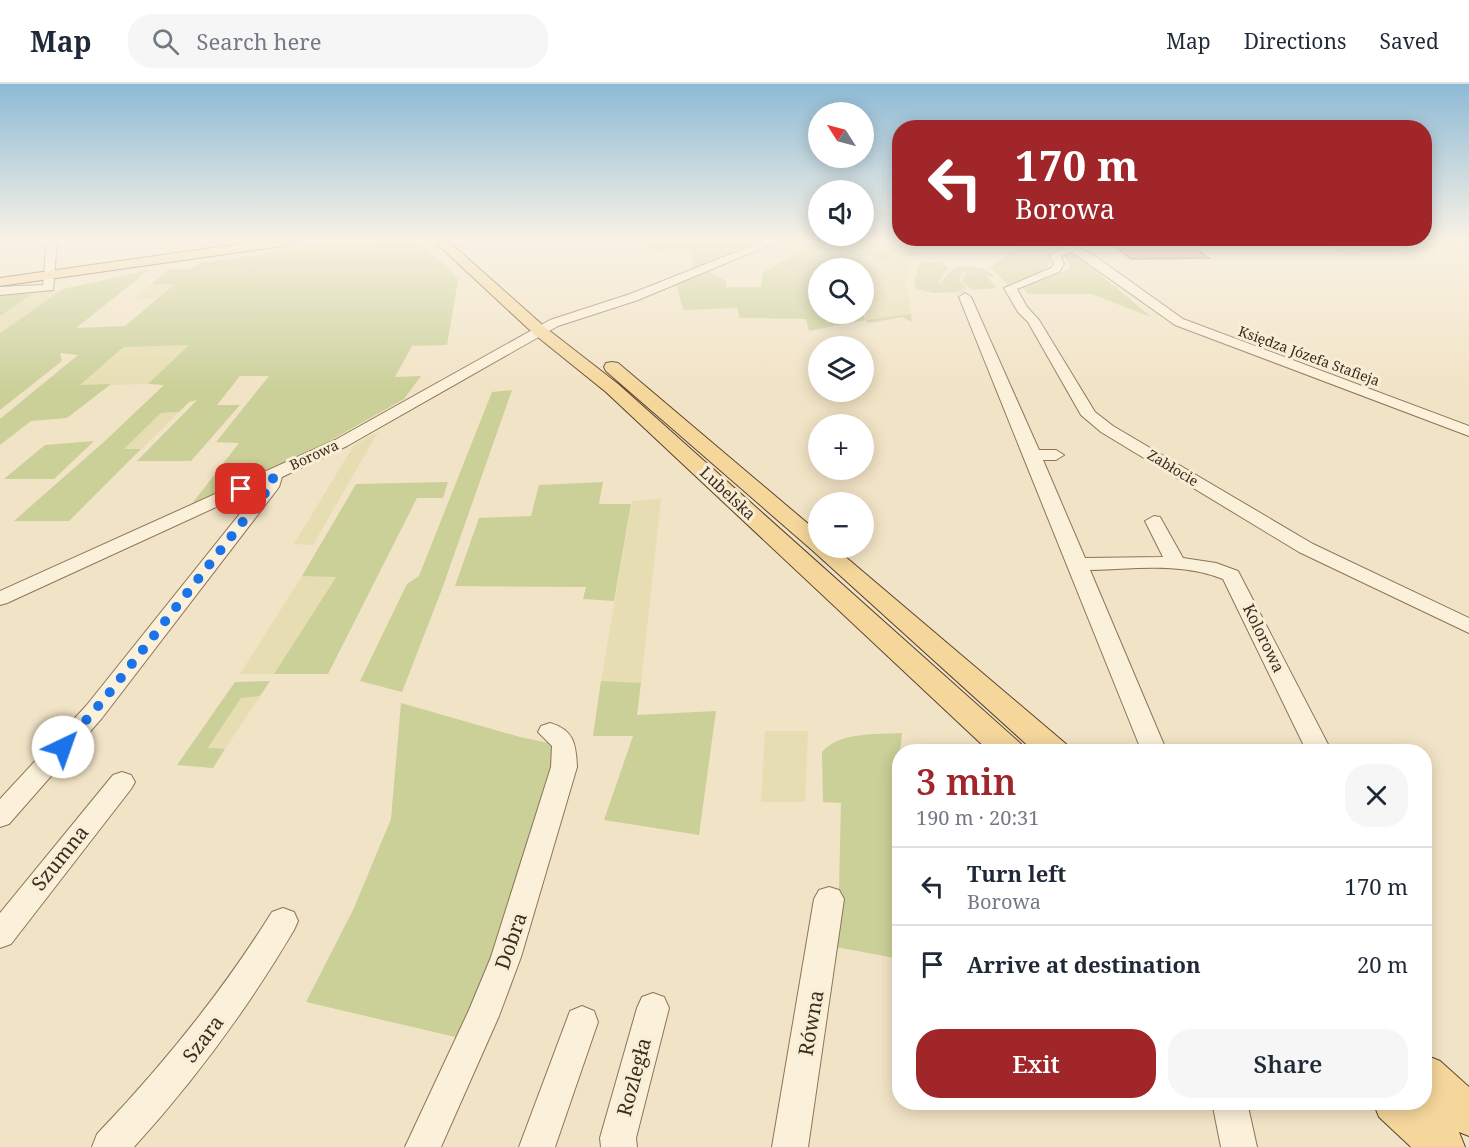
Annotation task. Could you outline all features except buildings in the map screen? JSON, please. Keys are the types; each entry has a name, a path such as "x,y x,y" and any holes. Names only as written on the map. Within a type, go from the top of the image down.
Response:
{"main road":[{"name":"Lubelska","path":"502,291 547,327 623,375 808,536"},
{"name":"Lubelska","path":"510,291 612,388 1001,744"},
{"name":"Lubelska","path":"834,558 1046,744"},
{"path":"826,584 834,575 842,573 855,576"},
{"path":"1432,1082 1469,1114"},
{"path":"1403,1110 1443,1147"}],"street":[{"name":"Borowa","path":"0,599 353,437 504,349 547,327 649,291"},
{"name":"Zabłocie","path":"1011,291 1022,309 1033,320 1089,415 1306,548 1469,626"},
{"name":"Księdza Józefa Stafieja","path":"1132,291 1152,306 1179,322 1469,431"},
{"path":"965,297 1033,455 1152,744"},
{"path":"1033,455 1056,455"},
{"path":"0,817 100,704 273,483 273,475"},
{"path":"1154,520 1177,564"},
{"name":"Kolorowa","path":"1078,564 1177,564 1218,569 1235,579 1316,744"},
{"name":"Dobra","path":"423,1147 483,1016 528,892 564,767 564,743 550,732"},
{"name":"Szumna","path":"0,935 122,782"},
{"name":"Równa","path":"790,1147 829,899"},
{"name":"Szara","path":"110,1147 176,1075 262,957 283,921"},
{"name":"Rozległa","path":"619,1147 618,1138 653,1008"},
{"path":"537,1147 582,1022"},
{"path":"1230,1110 1239,1147"}],"shaded area":[{"path":"61,291 0,333 0,316 32,294"},
{"path":"144,291 167,291 161,297 133,299"},
{"path":"874,291 907,291 911,314 874,319"},
{"path":"190,344 148,384 79,386 125,347"},
{"path":"179,412 141,449 123,450 161,413"},
{"path":"378,432 313,545 294,544 354,445"},
{"path":"661,499 641,683 601,681 632,501"},
{"path":"302,576 336,576 274,674 240,674"},
{"path":"260,696 225,749 208,749 241,698"},
{"path":"765,731 808,731 805,802 761,802"}],"green space":[{"path":"61,291 123,291 76,328 125,326 167,291 456,291 447,345 412,346 395,377 421,376 404,399 326,443 191,505 239,443 216,442 269,376 240,376 217,405 240,405 191,461 137,461 197,400 189,402 179,412 161,413 124,449 141,449 69,521 14,521 164,385 148,384 189,345 124,347 80,385 111,384 67,418 31,421 0,445 0,419 78,355 60,353 62,361 0,410 0,333"},
{"path":"678,291 808,291 808,324 845,324 809,331 806,319 740,318 737,308 683,310"},
{"path":"923,291 966,292 933,293"},
{"path":"1025,291 1119,291 1151,317 1091,294 1028,294"},
{"path":"0,294 32,294 0,316"},
{"path":"911,314 912,322 902,317 874,322 874,319"},
{"path":"512,390 442,589 402,692 360,681 407,584 419,576 492,392"},
{"path":"94,441 54,479 4,479 45,445"},
{"path":"448,482 443,498 417,498 328,674 274,674 336,577 302,576 356,484"},
{"path":"603,482 599,504 631,504 614,601 583,599 586,587 455,586 479,518 531,516 539,485"},
{"path":"270,681 260,696 241,698 208,748 225,749 213,768 177,765 235,682"},
{"path":"601,681 641,683 637,715 716,711 699,835 604,820 633,736 593,736"},
{"path":"401,703 520,737 553,744 557,766 464,1039 306,1002 354,908 391,819"},
{"path":"902,733 901,744 892,744 892,957 831,946 839,890 841,803 823,802 822,752 839,740 870,734"}],"route":[{"path":"63,747 106,697 273,483 273,475 241,489"}]}
